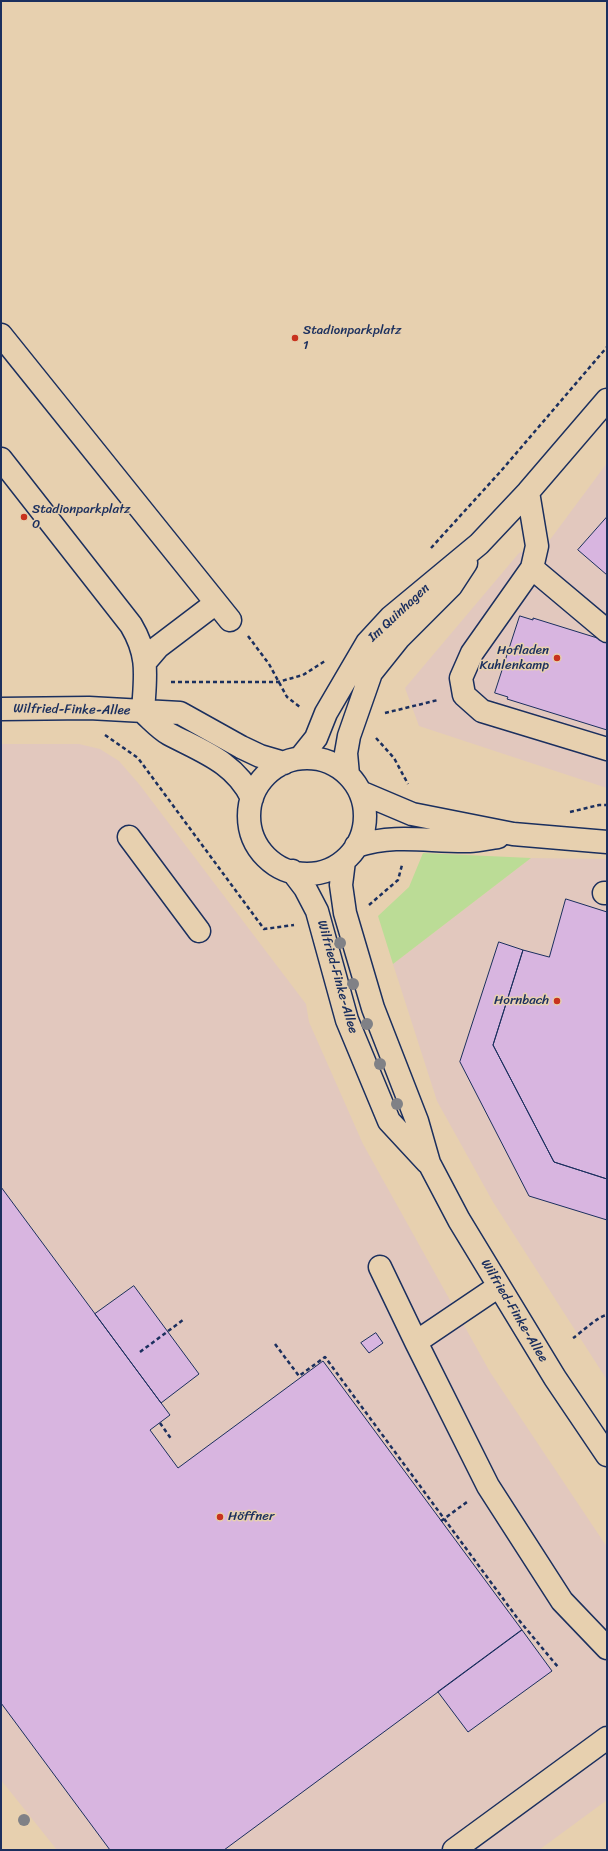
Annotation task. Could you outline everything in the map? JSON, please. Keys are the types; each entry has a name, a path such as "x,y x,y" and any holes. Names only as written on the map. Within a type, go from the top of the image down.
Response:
{"street":[{"path":"1,335 230,620"},
{"name":"Im Quinhagen","path":"292,761 316,738 326,713 367,643 391,617 479,544 528,492 607,400"},
{"path":"1,459 131,625 140,639 146,671 143,712"},
{"path":"528,492 537,546 532,568 472,653 461,678 464,695 482,711 607,749"},
{"name":"Im Quinhagen","path":"354,783 346,753 352,721 371,673 399,638 451,586 479,544"},
{"path":"532,568 607,631"},
{"path":"146,671 158,647 216,604"},
{"name":"Wilfried-Finke-Allee","path":"1,709 90,708 180,713 260,756 292,761"},
{"name":"Wilfried-Finke-Allee","path":"143,712 168,733 221,761 241,779 252,798"},
{"path":"513,834 471,841 409,838 382,839 350,854 336,866 321,872 307,874 292,871 271,861 257,844 249,819 252,798 266,775 292,761 316,758 335,765 354,783 412,814 513,834 607,842"},
{"path":"350,854 362,834 365,820 364,805 354,783"},
{"path":"129,837 198,931"},
{"name":"Wilfried-Finke-Allee","path":"350,854 341,885 345,914 373,1008 417,1121 429,1163 499,1286 555,1378 607,1455"},
{"name":"Wilfried-Finke-Allee","path":"292,871 305,888 317,910 347,1020 389,1121 429,1163"},
{"path":"380,1267 492,1492 562,1601 607,1648"},
{"path":"416,1342 499,1286"},
{"path":"454,1850 607,1738"}],"path":[{"path":"428,551 501,471 607,347"},
{"path":"230,620 247,634 258,649 286,696 302,708 326,713"},
{"path":"146,671 278,682 303,675 331,657"},
{"path":"379,714 464,695"},
{"path":"90,708 103,735 138,758 264,929"},
{"path":"352,721 373,734 386,747 394,758 412,791"},
{"path":"564,812 599,805 607,805"},
{"path":"365,908 398,880 409,838"},
{"path":"573,1338 587,1329 589,1325 607,1315"},
{"path":"140,1352 183,1320"},
{"path":"275,1344 299,1376 325,1357 442,1520 531,1636 558,1667"},
{"path":"160,1423 172,1440"},
{"path":"442,1520 470,1499"}],"shaded area":[{"path":"607,463 607,788 419,726 405,688 519,553 549,541"},
{"path":"1,744 79,744 100,749 119,761 139,784 306,1004 309,1022 363,1144 490,1372 607,1547 607,1800 539,1850 57,1850 1,1780"},
{"path":"531,858 607,859 607,1380 493,1202 437,1101 393,964"}],"green space":[{"path":"423,853 531,858 393,964 378,916 409,887"}],"building":[{"path":"607,517 607,575 578,550"},
{"name":"Hofladen Kuhlenkamp","path":"520,616 533,620 533,618 607,641 607,730 507,699 508,697 495,693"},
{"name":"Hornbach","path":"566,899 607,912 607,1179 554,1162 493,1045 523,950 549,957"},
{"path":"499,942 523,950 493,1045 554,1162 607,1179 607,1220 529,1196 460,1062"},
{"name":"Höffner","path":"1,1187 170,1415 150,1430 178,1468 323,1361 522,1630 224,1850 110,1850 1,1703"},
{"path":"134,1286 199,1374 161,1403 95,1314"},
{"path":"376,1333 383,1343 369,1353 361,1343"},
{"path":"522,1630 552,1671 468,1732 438,1692"}],"place":[{"name":"Stadionparkplatz 1","path":"295,338"},
{"name":"Stadionparkplatz 0","path":"24,517"},
{"name":"Hofladen Kuhlenkamp","path":"557,658"},
{"name":"Hornbach","path":"557,1001"},
{"name":"Höffner","path":"220,1517"}]}
